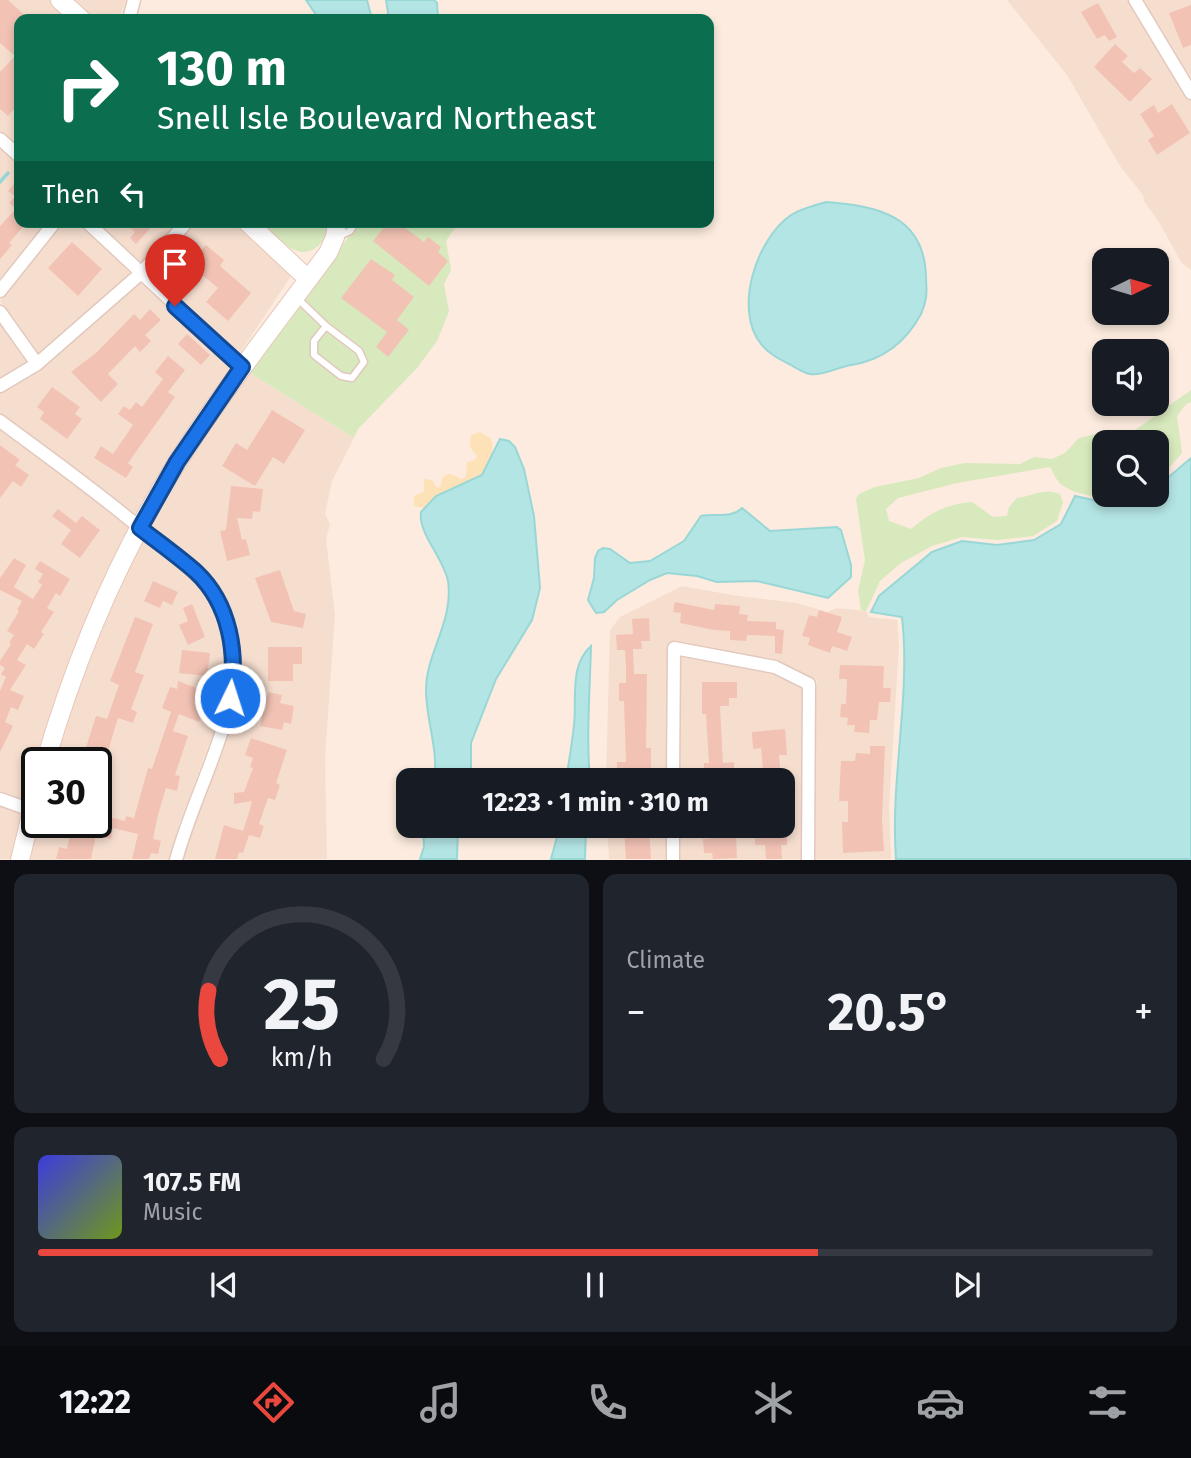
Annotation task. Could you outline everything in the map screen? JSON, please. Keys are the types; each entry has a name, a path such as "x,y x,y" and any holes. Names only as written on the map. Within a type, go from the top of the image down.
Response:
{"street":[{"path":"60,0 75,14"},
{"path":"1135,0 1191,93"},
{"path":"0,139 14,150"},
{"path":"0,291 50,228"},
{"path":"93,228 242,367"},
{"path":"0,386 37,364 140,274 182,228"},
{"path":"253,228 308,279"},
{"path":"50,747 87,639 140,528 177,462 242,367 328,253 336,230"},
{"path":"0,312 37,364"},
{"path":"0,421 197,573 220,606 231,635 232,683 227,713 185,826 176,859"},
{"path":"673,768 674,648 775,667 809,684 807,859"},
{"path":"0,799 21,806"},
{"path":"20,859 25,838"},
{"path":"673,838 673,859"}],"lane":[{"path":"336,230 350,231 352,228"},
{"path":"295,297 326,326 359,351 364,362 352,378 341,376 314,355 314,341 326,326"}],"shaded area":[{"path":"0,0 51,0 66,14 14,14 14,143 0,131"},
{"path":"69,0 126,0 121,13 84,14"},
{"path":"1007,0 1128,0 1184,94 1191,101 1191,270 1181,262 1143,195 1120,166 1067,75"},
{"path":"1142,0 1191,0 1191,83"},
{"path":"0,146 14,159 14,228 43,228 0,282"},
{"path":"58,228 84,228 131,274 38,356 0,301"},
{"path":"101,228 174,228 140,265"},
{"path":"189,228 245,228 293,273 238,356 148,273"},
{"path":"140,282 235,368 138,518 0,414 0,392 45,366"},
{"path":"0,323 29,363 0,379"},
{"path":"247,371 354,438 332,481 325,514 330,524 326,539 335,615 325,757 327,859 183,859 191,828 233,715 239,683 237,634 226,602 201,569 147,526 183,465"},
{"path":"0,428 132,529 43,747 21,747 21,800 0,793"},
{"path":"142,537 193,577 215,608 225,636 226,683 221,712 179,825 170,859 26,860 32,838 112,838 112,747 56,747 76,685"},
{"path":"682,586 797,603 827,612 837,608 866,611 869,617 897,620 899,646 889,807 891,859 814,859 818,682 815,679 670,641 667,651 667,768 606,768 610,630 620,617"},
{"path":"680,655 773,673 803,687 801,859 679,860 679,838 795,838 795,768 679,768"},
{"path":"0,805 21,812 21,827 14,859 0,859"},
{"path":"608,838 667,838 667,859 609,859"}],"green space":[{"path":"269,228 327,228 324,239 309,251 294,250"},
{"path":"355,228 455,228 446,241 451,270 444,284 449,311 437,341 417,368 358,429 354,438 247,371"},
{"path":"1191,390 1191,402 1186,404 1177,416 1182,453 1169,468 1169,430 1135,430 1155,416 1169,416 1169,406"},
{"path":"1092,435 1092,496 1070,490 1060,484 1050,467 957,483 898,498 886,509 889,521 911,529 939,510 962,503 972,502 993,517 1007,516 1009,507 1017,498 1038,493 1060,494 1063,502 1057,521 1033,536 997,540 962,537 932,546 901,563 880,581 866,611 861,610 858,591 865,560 856,499 859,494 875,487 919,478 941,468 965,463 1020,464 1034,457 1052,459 1065,453 1079,438"}],"sand":[{"path":"480,432 491,439 490,464 484,472 436,496 424,508 414,506 414,496 424,492 424,479 432,480 437,488 441,486 442,478 449,474 461,479 466,477 467,462 475,460 477,456 470,447 471,435"}],"water":[{"path":"306,0 367,0 371,14 316,14"},
{"path":"386,0 434,0 437,3 438,14 388,14"},
{"path":"826,202 880,211 907,227 917,240 924,257 926,296 915,324 892,348 863,363 810,374 778,358 761,344 753,329 749,294 759,257 779,226 791,215"},
{"path":"500,439 509,441 515,447 524,469 534,516 540,588 532,620 496,679 471,743 471,768 435,768 426,690 427,676 444,623 449,596 446,572 423,529 421,512 436,496 482,475"},
{"path":"1191,458 1191,859 896,859 896,799 904,647 902,617 871,612 879,596 932,552 962,541 997,545 1034,540 1061,524 1075,496 1092,500 1092,507 1169,507 1169,477"},
{"path":"742,508 770,531 837,527 841,530 851,565 851,577 828,598 757,581 717,582 697,576 667,573 617,600 604,612 596,613 588,600 598,551 603,548 610,549 630,563 650,561 684,541 701,516 728,515"},
{"path":"591,646 589,768 568,768 574,725 575,683 579,663"},
{"path":"424,838 458,838 457,859 420,859"},
{"path":"557,838 586,838 585,859 551,859"}],"building":[{"path":"0,0 8,0 23,14 14,14 14,55 0,43"},
{"path":"1098,3 1117,37 1109,41 1105,35 1097,39 1081,12"},
{"path":"1191,5 1191,45 1183,48 1169,13"},
{"path":"1115,44 1128,56 1122,62 1134,73 1140,68 1152,79 1130,102 1094,67"},
{"path":"14,57 14,109 8,116 0,109 0,72"},
{"path":"1172,104 1190,133 1157,155 1148,140 1154,136 1140,114 1154,105 1158,113"},
{"path":"14,184 14,195 8,191"},
{"path":"14,211 14,228 22,228 0,259 0,226"},
{"path":"131,228 151,228 136,244 130,238 135,232"},
{"path":"383,228 405,228 424,242 428,237 441,247 438,252 448,261 429,286 373,241"},
{"path":"72,242 102,269 78,296 48,268"},
{"path":"206,245 224,260 220,266 251,293 228,321 206,302 218,288 189,264 184,270 178,265 194,246 200,251"},
{"path":"371,259 395,275 392,280 414,297 397,320 409,330 388,357 376,347 387,332 341,298"},
{"path":"150,309 161,320 145,335 151,341 140,352 135,346 108,374 118,384 101,402 71,372 97,352 134,314 140,320"},
{"path":"187,334 210,355 201,365 178,344"},
{"path":"168,356 185,370 168,392 175,397 128,463 133,467 126,478 94,458 101,446 113,454 133,425 118,414 124,406 130,410 136,402 142,407 163,379 155,372"},
{"path":"52,387 80,407 75,414 82,419 67,439 40,419 44,412 37,407"},
{"path":"272,410 305,430 284,464 273,457 255,486 222,466 236,443 247,450"},
{"path":"0,445 20,460 15,465 29,475 21,487 13,481 0,498"},
{"path":"231,486 263,489 260,512 253,511 252,519 237,518 242,540 246,539 250,555 227,561 220,531 226,530"},
{"path":"58,509 76,523 82,516 100,530 80,558 61,544 71,530 52,516"},
{"path":"14,558 26,565 14,587 33,599 42,585 38,582 43,574 35,569 40,561 70,579 60,596 56,593 47,608 54,612 41,632 44,634 34,649 27,644 17,660 26,665 10,690 24,696 18,710 11,707 5,722 13,726 0,752 0,691 6,677 1,674 5,668 0,665 0,661 11,644 9,642 14,635 7,631 22,601 0,590 0,578"},
{"path":"280,570 294,611 306,614 303,628 271,622 255,578"},
{"path":"153,581 178,592 172,605 163,601 160,608 144,601"},
{"path":"675,602 714,610 715,604 740,606 739,614 748,615 747,621 776,622 776,629 784,630 782,654 775,653 775,636 747,635 746,641 730,640 730,631 680,623 681,613 673,612"},
{"path":"192,604 205,637 188,645 179,625 188,621 183,608"},
{"path":"819,610 842,617 837,632 852,637 847,651 832,646 830,653 808,645 810,638 802,636 809,615 817,617"},
{"path":"135,617 153,624 135,672 144,675 131,709 137,712 133,723 118,718 109,747 86,747 96,716 107,719 119,685 110,681"},
{"path":"649,618 650,641 641,641 642,649 633,649 634,674 647,674 646,748 651,748 651,768 617,768 617,762 626,762 624,701 619,701 619,683 626,683 626,666 625,650 617,650 616,635 633,634 632,619"},
{"path":"268,647 302,647 302,664 293,664 293,681 268,681"},
{"path":"182,650 210,653 207,676 179,673"},
{"path":"840,665 884,666 883,688 891,688 890,702 879,702 877,720 870,720 869,733 854,732 855,725 847,725 848,718 840,717 841,704 846,704 847,679 839,679"},
{"path":"178,681 202,690 197,705 204,707 199,722 179,714 173,731 188,736 175,775 180,776 177,791 166,788 158,815 153,839 161,841 158,854 151,853 149,859 132,859 138,834 113,828 112,834 112,818 125,821 126,816 134,818 148,768 152,769 171,712 162,708 170,687 177,689"},
{"path":"702,682 737,682 737,698 729,698 729,706 720,706 723,763 734,762 734,768 704,768 704,763 709,763 706,714 702,714"},
{"path":"268,692 282,695 280,703 294,706 291,724 284,722 282,730 260,726"},
{"path":"785,729 787,755 779,755 780,768 763,768 761,748 753,749 752,732"},
{"path":"251,738 287,750 276,783 280,785 275,800 268,798 259,824 264,826 260,838 249,835 243,853 239,852 237,859 215,859 224,825 243,831 250,809 252,801 234,804 234,793 244,792 253,768 250,767 253,758 245,755"},
{"path":"870,746 885,746 882,820 884,851 843,853 842,822 848,822 848,801 839,801 841,761 855,761 856,753 870,754"},
{"path":"69,838 95,838 91,859 56,859 59,847 67,849"},
{"path":"625,838 650,838 651,859 626,859"},
{"path":"736,838 737,858 713,859 712,853 704,853 703,839"},
{"path":"755,838 787,838 787,845 781,845 782,859 766,859 765,845 755,845"}],"waterway":[{"path":"0,182 8,173"}],"route":[{"path":"175,306 242,367 177,462 140,528 197,573 220,606 231,635 230,698"}]}
